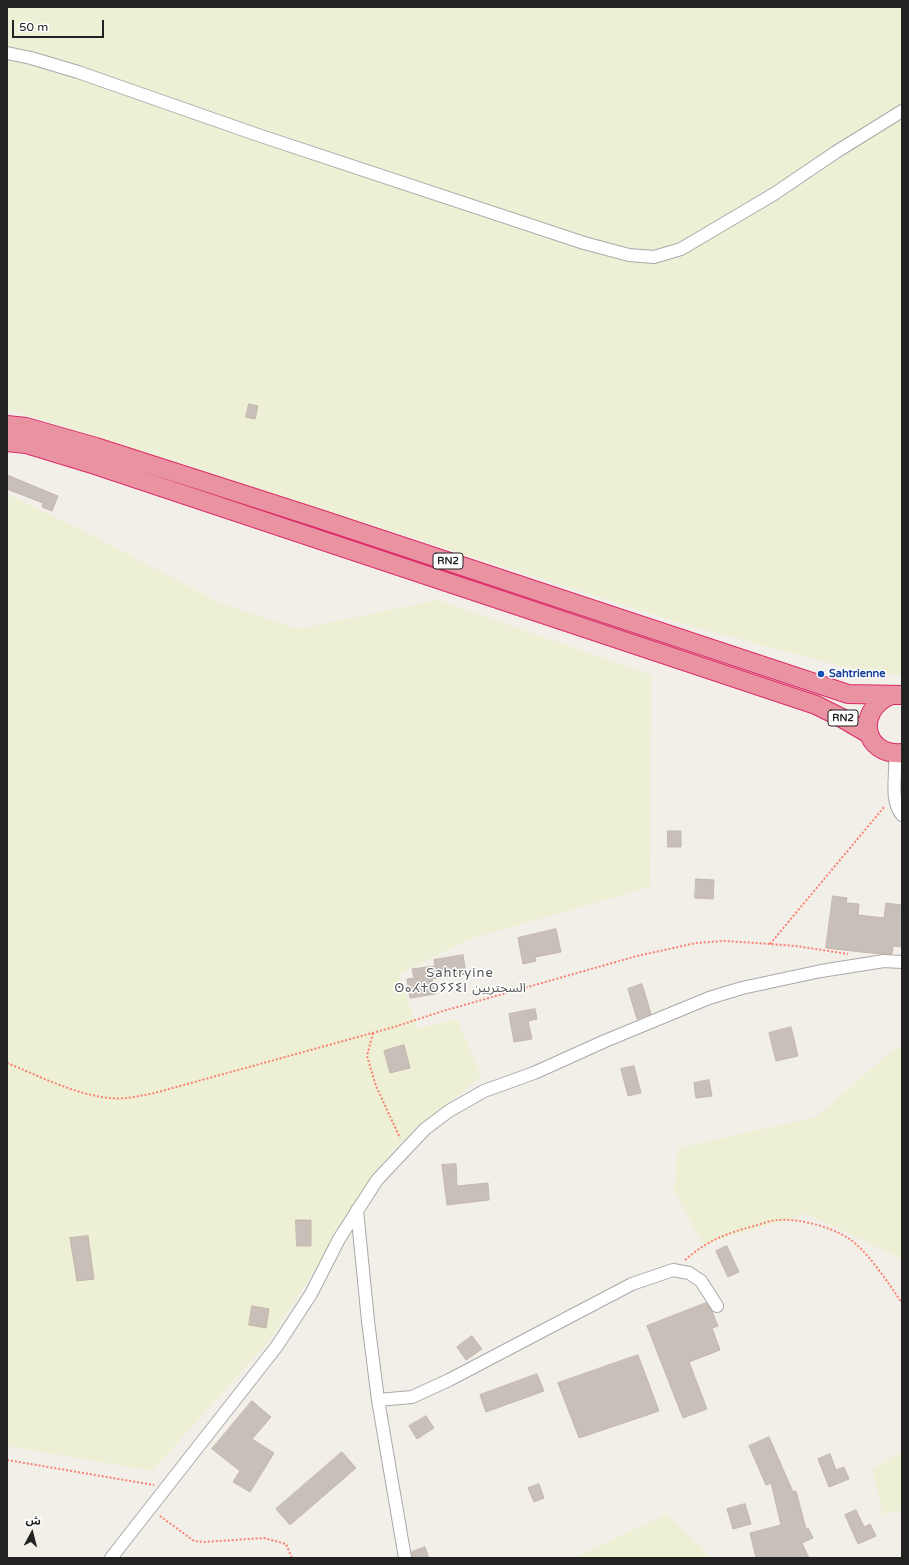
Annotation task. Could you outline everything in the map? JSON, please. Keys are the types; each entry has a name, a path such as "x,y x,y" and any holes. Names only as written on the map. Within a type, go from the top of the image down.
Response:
{"highway":[{"name":"RN2","path":"7,425 26,427 96,447 317,518 848,694 895,696"},
{"name":"RN2","path":"7,442 26,444 95,465 816,705 840,716 869,734 879,748 898,754"},
{"name":"RN2","path":"869,734 867,724 873,706 880,700 895,696"}],"street":[{"path":"7,53 31,58 78,72 258,135 584,244 636,256 654,257 681,249 774,194 836,152 902,111"},
{"path":"898,754 895,795 896,804 902,815"},
{"path":"111,1558 294,1322 311,1294 339,1239 377,1180 425,1129 449,1111 484,1091 534,1073 605,1041 708,998 742,988 820,971 884,961 902,962"},
{"path":"357,1210 368,1321 378,1400 406,1558"},
{"path":"378,1400 412,1397 449,1380 632,1284 673,1270 689,1274 701,1281 717,1306"}],"path":[{"path":"770,944 895,795"},
{"path":"7,1064 84,1092 110,1097 126,1098 151,1094 373,1033 637,956 696,943 724,941 770,944 796,946 849,954"},
{"path":"373,1033 367,1056 376,1086 405,1149"},
{"path":"673,1270 701,1246 727,1233 778,1220 794,1221 829,1228 849,1238 877,1267 902,1303"},
{"path":"7,1460 91,1476 167,1487"},
{"path":"149,1508 194,1541 204,1542 264,1538 273,1539 286,1544 292,1558"}],"green space":[{"path":"7,7 902,7 902,676 848,668 683,624 7,409"},
{"path":"7,494 88,533 220,603 298,629 438,600 651,675 650,887 470,939 399,974 418,1029 457,1019 481,1076 393,1150 268,1342 152,1471 7,1446"},
{"path":"902,1046 902,1263 900,1258 807,1214 703,1244 674,1191 678,1148 816,1117 894,1049"},
{"path":"902,1452 902,1510 883,1515 872,1469"},
{"path":"667,1514 712,1558 573,1558"}],"building":[{"path":"249,404 258,406 255,419 246,417"},
{"path":"7,475 58,496 52,511 42,507 43,503 7,489"},
{"path":"668,831 681,831 681,847 668,847"},
{"path":"696,879 714,880 713,899 695,898"},
{"path":"833,896 847,898 846,903 859,904 858,915 884,918 886,903 902,905 902,947 893,946 892,954 826,948"},
{"path":"556,929 561,952 535,957 536,961 523,964 518,938"},
{"path":"463,955 466,974 432,979 435,994 410,998 407,979 414,978 412,969 435,966 434,960"},
{"path":"642,984 651,1014 637,1019 628,989"},
{"path":"535,1009 537,1019 528,1021 532,1039 514,1042 509,1014"},
{"path":"791,1027 798,1056 776,1061 769,1033"},
{"path":"404,1045 410,1068 390,1073 384,1051"},
{"path":"634,1066 641,1093 628,1096 621,1069"},
{"path":"709,1080 712,1096 696,1098 694,1083"},
{"path":"456,1164 457,1186 488,1183 489,1200 447,1205 442,1165"},
{"path":"296,1220 311,1220 311,1246 297,1246"},
{"path":"88,1236 94,1279 77,1281 70,1238"},
{"path":"727,1246 739,1272 728,1277 716,1251"},
{"path":"706,1303 712,1311 718,1326 712,1328 720,1350 689,1362 707,1409 683,1418 647,1326"},
{"path":"252,1306 269,1309 266,1328 249,1325"},
{"path":"472,1336 482,1349 466,1360 457,1347"},
{"path":"638,1355 659,1411 579,1438 558,1383"},
{"path":"537,1374 544,1391 486,1412 480,1395"},
{"path":"252,1401 271,1417 252,1439 274,1453 250,1492 233,1482 240,1471 212,1449"},
{"path":"426,1416 434,1428 417,1439 409,1426"},
{"path":"769,1437 793,1492 796,1491 806,1529 808,1528 813,1538 802,1543 809,1558 756,1558 750,1533 781,1525 771,1483 766,1485 749,1446"},
{"path":"342,1452 356,1468 290,1525 276,1509"},
{"path":"830,1454 836,1470 844,1467 849,1479 829,1487 818,1459"},
{"path":"539,1484 544,1498 534,1502 528,1488"},
{"path":"745,1504 751,1524 733,1529 727,1509"},
{"path":"856,1510 864,1527 870,1524 876,1536 858,1544 845,1515"},
{"path":"425,1547 429,1558 412,1558 412,1552"}],"place":[{"name":"Sahtrienne","path":"821,674"}],"district":[{"name":"Sahtryine ⵙⴰⵃⵜⵔⵢⵢⵉⵏ السحتريين","path":"460,982"}]}
